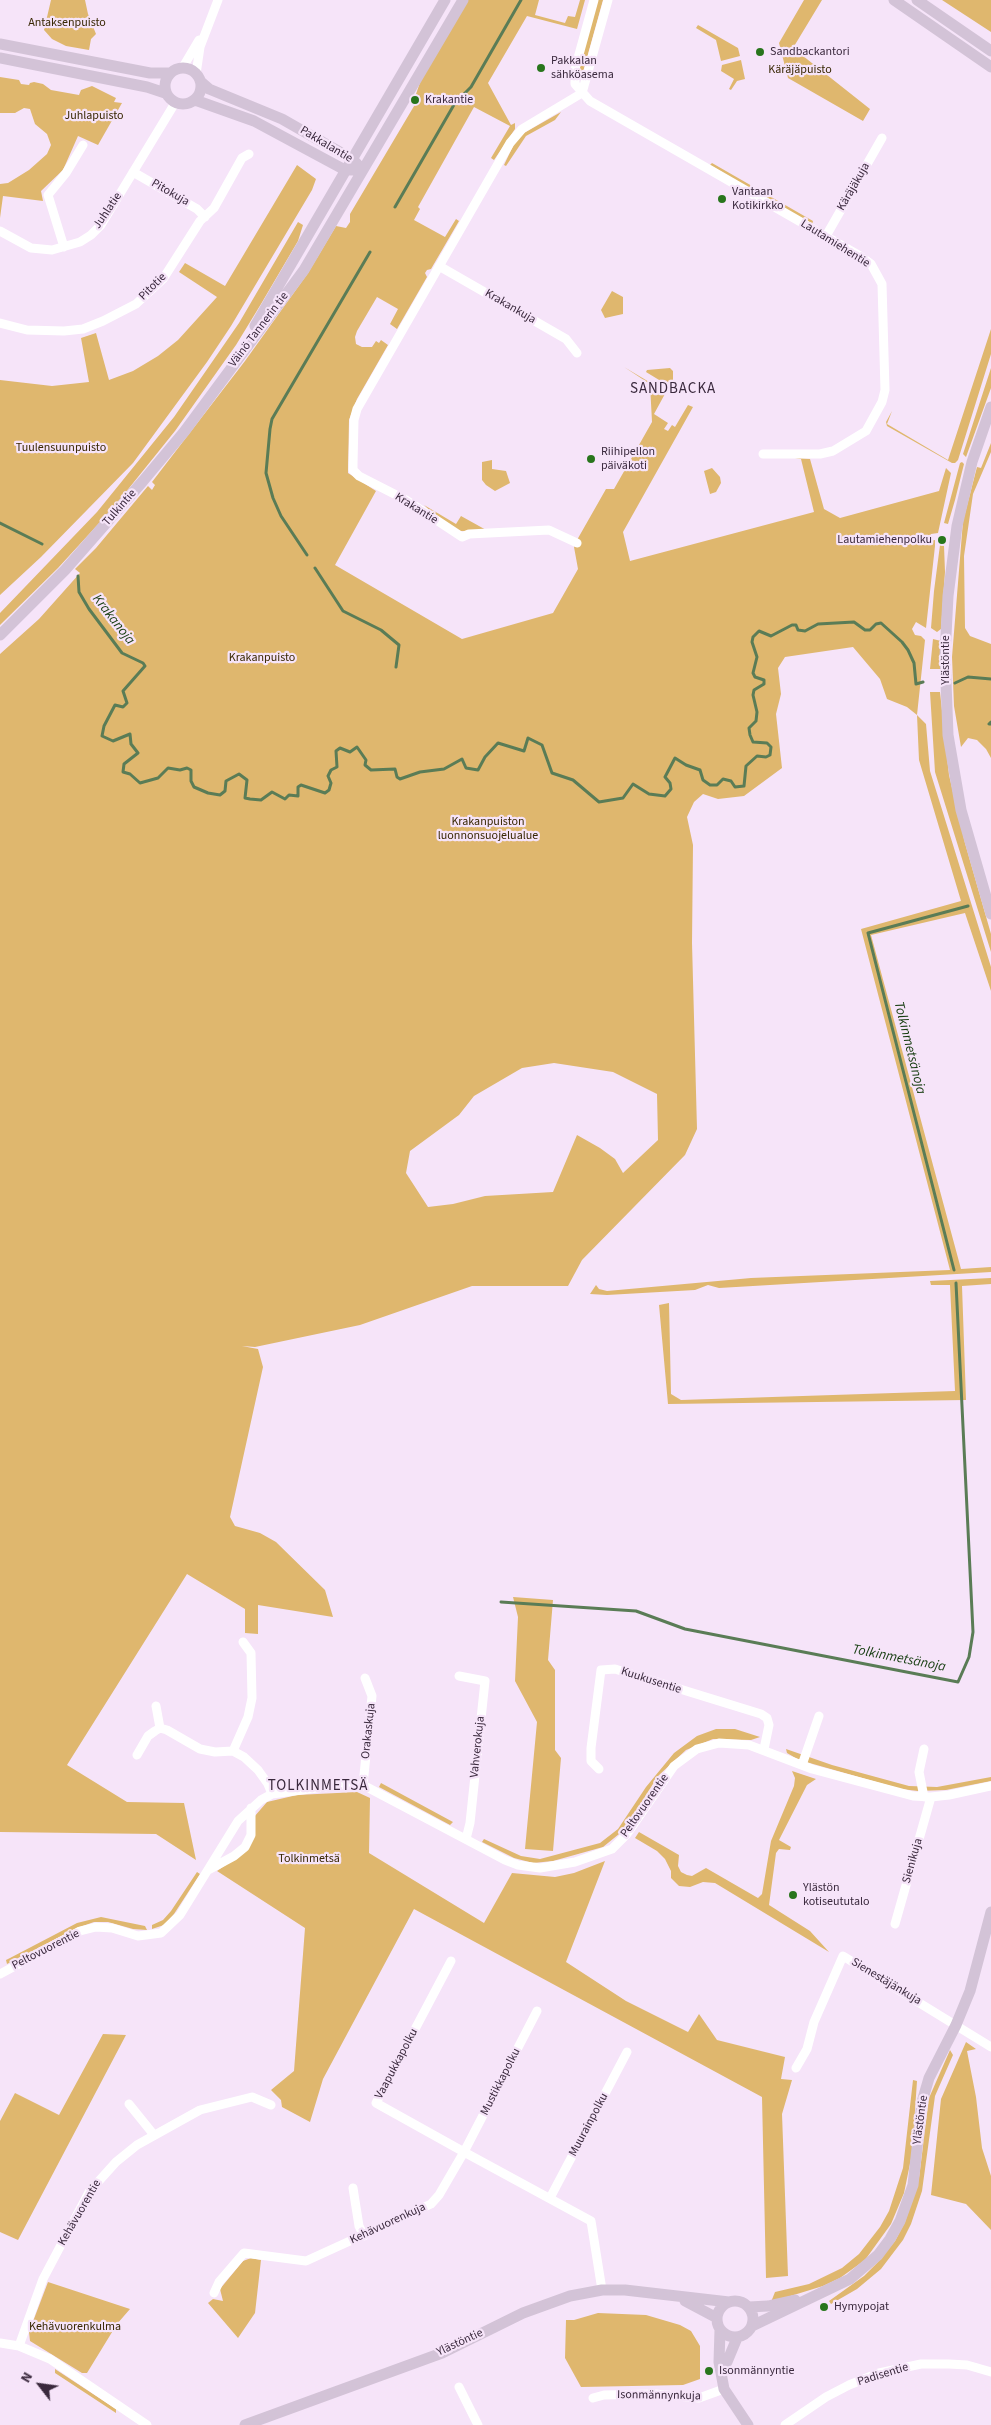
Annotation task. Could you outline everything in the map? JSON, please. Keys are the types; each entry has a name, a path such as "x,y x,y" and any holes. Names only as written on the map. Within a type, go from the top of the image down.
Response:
{"main road":[{"name":"Väinö Tannerin tie","path":"229,371 445,0"},
{"name":"Väinö Tannerin tie","path":"229,371 308,264 463,0"},
{"path":"894,0 991,67"},
{"path":"917,0 991,51"},
{"path":"0,44 150,73 170,73 183,68 199,78 198,95 195,100 184,104 175,103 158,89 0,58"},
{"path":"165,93 170,73"},
{"name":"Pakkalantie","path":"199,78 209,89 282,119 352,159 363,171"},
{"name":"Pakkalantie","path":"195,100 254,121 345,170 363,171"},
{"name":"Tulkintie","path":"0,635 65,570 114,515 184,432 229,371"},
{"name":"Ylästöntie","path":"991,407 972,462 957,526 948,596 945,655 948,735 962,810 991,914"},
{"name":"Ylästöntie","path":"752,2326 850,2279 878,2255 900,2221 913,2185 926,2087 931,2072 956,2026 974,1980 991,1912"},
{"name":"Ylästöntie","path":"245,2425 442,2353 550,2302 602,2290 624,2290 679,2298 729,2302"},
{"name":"Ylästöntie","path":"749,2307 768,2306 814,2296"},
{"name":"Ylästöntie","path":"679,2298 717,2318"},
{"path":"720,2330 728,2336 737,2338 745,2335 752,2326 753,2316 749,2307 739,2301 729,2302 720,2309 717,2318 720,2330 719,2362 724,2389 748,2425"},
{"path":"721,2370 727,2362 737,2338"}],"street":[{"path":"199,78 196,63 205,31 218,0"},
{"path":"582,93 575,84 575,69 594,0"},
{"path":"582,93 608,0"},
{"path":"183,68 205,31"},
{"name":"Lautamiehentie","path":"582,93 590,101 826,236 871,264 882,284 885,390 882,402 866,431 838,449 820,454 763,454"},
{"name":"Krakantie","path":"576,542 550,530 469,534 462,537 406,500 367,481 353,470 354,420 357,409 513,138 522,129 582,93"},
{"name":"Juhlatie","path":"0,231 31,248 52,250 80,242 91,235 101,225 175,103"},
{"name":"Käräjäkuja","path":"826,236 882,138"},
{"path":"64,247 48,195 66,173 83,145"},
{"name":"Pitotie","path":"0,323 27,330 64,331 83,328 117,315 136,304 163,279 205,216 214,208 242,158 249,154"},
{"name":"Pitokuja","path":"133,172 198,209 205,216"},
{"name":"Krakankuja","path":"439,266 566,339 577,353"},
{"path":"233,1751 248,1717 252,1698 251,1653 243,1642"},
{"name":"Kuukusentie","path":"599,1769 591,1761 591,1748 601,1670 615,1669 761,1714 767,1718 769,1725 764,1749"},
{"name":"Vahverokuja","path":"459,1676 485,1681 470,1822 466,1839"},
{"name":"Orakaskuja","path":"363,1785 372,1696 364,1678"},
{"path":"156,1706 160,1728"},
{"path":"802,1765 819,1716"},
{"path":"137,1754 148,1736 160,1728 167,1730 200,1749 215,1752 233,1751 244,1757 258,1770 268,1784 272,1794"},
{"name":"Peltovuorentie","path":"0,1974 80,1931 96,1927 112,1928 138,1936 161,1932 180,1914 210,1869 233,1829 251,1808 272,1794 347,1784 363,1785 505,1860 531,1868 554,1866 597,1855 612,1848 627,1834 674,1766 697,1749 720,1743 734,1742 764,1749 802,1765 896,1792 927,1797 991,1786"},
{"path":"924,1749 919,1772 927,1797"},
{"name":"Sienikuja","path":"895,1924 927,1797"},
{"name":"Peltovuorentie","path":"210,1869 234,1856 245,1847 250,1835 251,1808"},
{"name":"Sienestäjänkuja","path":"796,2068 807,2049 814,2022 843,1956 956,2026"},
{"name":"Vaapukkapolku","path":"451,1961 376,2103 464,2152"},
{"name":"Mustikkapolku","path":"464,2152 537,2011"},
{"path":"956,2026 991,2047"},
{"name":"Muurainpolku","path":"550,2198 628,2052"},
{"name":"Kehävuorentie","path":"19,2346 43,2279 89,2192 116,2162 154,2135 200,2110 252,2098 271,2105"},
{"path":"129,2104 154,2135"},
{"path":"464,2152 591,2221 602,2290"},
{"name":"Kehävuorenkuja","path":"214,2293 219,2282 244,2253 306,2261 431,2204 439,2195 464,2152"},
{"path":"353,2188 359,2226 364,2236"},
{"path":"0,2343 19,2346 50,2359 147,2425"},
{"name":"Padisentie","path":"784,2425 826,2397 879,2373 921,2364 967,2365 991,2372"},
{"path":"459,2387 478,2425"},
{"name":"Isonmännynkuja","path":"593,2398 604,2395 655,2394 699,2398 724,2389"}],"green space":[{"name":"Antaksenpuisto","path":"51,0 85,0 96,34 91,39 89,50 66,46 52,39 44,30"},
{"path":"466,0 539,0 535,15 565,23 568,16 575,17 580,0 585,0 577,29 527,16 488,83 511,125 515,123 515,129 494,160 491,158 510,126 474,107 418,207 420,209 414,220 445,237 456,219 459,221 431,269 425,273 427,277 397,329 390,324 398,309 377,297 357,331 355,337 356,344 362,347 372,347 376,341 379,343 381,340 388,345 357,399 349,420 348,473 376,491 335,565 462,639 553,613 578,569 574,547 577,540 606,489 614,489 652,422 650,384 624,367 666,392 654,414 668,423 664,429 668,431 672,425 675,427 688,405 693,407 623,532 630,561 814,512 801,459 789,457 810,459 824,509 840,518 939,491 946,468 951,473 938,533 931,534 929,541 935,540 935,546 926,628 916,622 912,629 915,635 921,636 925,640 917,715 907,707 887,699 880,679 853,647 785,657 778,668 781,694 776,714 782,768 744,796 718,799 703,794 694,802 687,817 693,845 692,943 697,1129 685,1155 582,1260 568,1286 472,1286 360,1325 255,1347 242,1346 258,1349 263,1367 230,1517 235,1526 260,1533 276,1542 325,1590 333,1617 258,1605 258,1634 245,1633 245,1609 187,1574 67,1765 127,1802 184,1803 196,1860 156,1834 0,1832 0,654 39,619 80,573 75,569 96,548 148,486 152,490 155,485 152,482 245,361 308,273 336,226 346,228 350,222 350,214 420,96 416,94 423,74","holes":["554,1063 613,1072 657,1094 658,1140 623,1173 615,1159 577,1135 553,1192 485,1196 453,1204 428,1207 406,1173 410,1151 459,1115 474,1096 522,1068"]},
{"path":"597,0 603,0 583,72 580,72 579,70"},
{"name":"Käräjäpuisto","path":"804,0 822,0 793,48 870,109 863,121 788,78 779,43"},
{"path":"942,0 991,0 991,32"},
{"path":"698,25 738,48 740,56 721,61 716,40 696,28"},
{"path":"741,60 745,79 737,81 731,90 729,89 734,79 721,71 722,65"},
{"name":"Juhlapuisto","path":"0,77 19,80 21,84 29,85 34,82 43,84 51,90 79,95 81,90 92,86 116,98 114,102 122,103 98,145 78,136 63,170 41,191 43,201 3,196 0,218 0,184 8,183 29,170 47,154 51,145 47,134 35,124 30,109 24,108 15,113 0,113"},
{"path":"561,112 555,120 526,136 506,166 504,165 515,142 524,133"},
{"path":"712,163 813,221 812,225 710,165"},
{"name":"Tuulensuunpuisto","path":"297,165 316,179 312,190 231,326 207,362 133,463 41,557 0,595 0,380 52,386 89,382 81,338 96,333 109,380 133,371 158,356 178,340 217,297 179,272 185,263 225,286"},
{"path":"298,222 303,225 298,241 261,304 236,345 175,431 113,508 58,568 0,625 0,613 97,512 174,417 239,323"},
{"path":"612,291 623,297 623,314 605,318 601,310"},
{"path":"991,329 991,354 958,460 955,463 952,463 887,426 886,422 892,411 887,424 948,460"},
{"path":"670,368 673,371 673,383 669,386 646,372 647,370"},
{"path":"991,368 991,388 966,457 963,454"},
{"path":"991,443 991,452 973,494 964,556 965,628 970,636 991,644 991,758 986,749 977,740 968,738 961,747 954,706 952,657 963,521 977,467 981,468"},
{"path":"492,460 492,469 506,471 510,483 495,491 482,480 482,462"},
{"path":"960,463 964,464 948,524 944,523"},
{"path":"712,468 720,477 721,483 716,492 710,494 704,471"},
{"path":"424,505 456,524 461,516 488,531 460,531 440,520"},
{"path":"940,545 944,546 945,572 941,629 937,632 931,628"},
{"path":"933,639 941,641 940,669 930,669"},
{"path":"930,692 940,692 949,775 965,843 991,934 991,952 935,772"},
{"path":"917,715 926,724 930,771 991,967 991,991 965,913 871,935 961,1269 991,1267 991,1272 719,1288 708,1285 695,1290 607,1295 590,1294 596,1285 599,1289 607,1291 751,1278 950,1270 861,929 961,901 919,760"},
{"path":"991,1278 991,1284 962,1286 966,1400 668,1404 659,1305 669,1303 671,1394 681,1400 955,1391 950,1285 931,1285 930,1281"},
{"path":"513,1597 553,1600 548,1660 555,1670 555,1750 561,1758 553,1851 525,1849 537,1722 515,1681 518,1617"},
{"path":"716,1729 735,1729 760,1737 751,1740 713,1739 686,1750 658,1776 624,1830 603,1847 553,1861 533,1863 514,1858 482,1842 484,1839 521,1856 540,1859 600,1843 618,1829 646,1787 674,1753 697,1736"},
{"path":"786,1749 832,1765 909,1786 937,1787 991,1777 991,1781 946,1790 918,1791 901,1789 799,1760 787,1753"},
{"path":"792,1771 816,1779 807,1785 779,1840 791,1847 790,1850 779,1849 776,1853 769,1905 810,1931 829,1952 715,1883 703,1882 690,1887 679,1886 671,1878 671,1871 665,1859 657,1851 635,1838 639,1832 679,1855 678,1866 681,1872 687,1875 692,1876 706,1868 758,1898 762,1894 771,1841 794,1786 795,1778"},
{"path":"381,1783 453,1822 450,1825 379,1787"},
{"name":"Tolkinmetsä","path":"357,1792 370,1798 369,1853 484,1923 512,1873 555,1877 574,1873 605,1861 566,1962 626,2001 688,2032 699,2014 717,2040 785,2057 781,2079 792,2080 782,2114 788,2276 766,2278 762,2097 414,1909 323,2079 310,2122 282,2107 281,2100 271,2090 294,2071 305,1928 217,1871 246,1851 254,1817 267,1802 297,1795"},
{"path":"197,1872 200,1874 174,1914 164,1925 152,1929 152,1925 163,1920 171,1911"},
{"path":"101,1917 145,1926 147,1930 133,1929 108,1922 94,1922 77,1928 7,1964 6,1960 77,1923"},
{"path":"103,2034 126,2035 18,2240 0,2232 0,2121 15,2093 59,2115"},
{"path":"966,2042 976,2049 967,2051 976,2097 982,2148 991,2176 991,2230 966,2204 931,2195 941,2099"},
{"path":"950,2050 953,2055 935,2096 922,2191 911,2224 903,2240 881,2269 857,2289 831,2304 829,2301 864,2276 877,2263 895,2241 905,2222 919,2178 929,2098"},
{"path":"913,2080 917,2081 912,2154 904,2193 891,2224 865,2260 840,2278 823,2286 771,2302 775,2292 809,2284 842,2268 859,2254 880,2227 889,2211 903,2168"},
{"path":"251,2258 261,2260 255,2313 238,2338 208,2303 213,2299 223,2301 220,2289 243,2261"},
{"name":"Kehävuorenkulma","path":"48,2282 130,2309 117,2324 87,2373 82,2373 30,2341 29,2332"},
{"path":"598,2313 646,2315 680,2325 691,2331 700,2346 700,2379 683,2385 581,2387 565,2358 566,2320 574,2320"},
{"path":"55,2369 116,2409 116,2413 55,2373"}],"waterway":[{"path":"395,207 455,103 471,87 521,0"},
{"path":"307,555 281,516 273,498 266,473 272,419 370,252"},
{"name":"Krakanoja","path":"0,523 42,544"},
{"path":"315,568 343,611 381,630 399,645 396,667"},
{"name":"Krakanoja","path":"78,576 79,592 89,609 122,653 143,663 145,666 123,691 127,703 123,707 115,705 104,726 102,736 113,741 130,734 131,744 138,753 124,764 123,772 130,774 140,783 158,778 168,768 180,770 187,768 191,770 191,781 194,787 208,793 220,795 225,791 226,781 239,774 247,780 245,798 250,799 261,800 272,792 285,799 289,795 298,796 298,787 301,785 325,793 329,790 331,783 328,776 331,770 337,767 336,751 340,748 350,752 357,747 366,760 365,765 371,770 395,769 397,777 400,779 420,772 444,769 462,759 466,768 478,770 485,757 498,743 524,751 528,738 542,745 552,773 573,780 599,802 623,798 633,784 649,794 665,796 671,789 670,783 665,777 675,758 686,765 700,770 703,780 710,785 717,785 723,779 731,781 735,787 744,786 746,766 757,756 766,757 770,755 771,747 767,743 753,742 750,735 749,728 756,721 757,712 753,695 754,690 764,684 764,680 755,677 753,673 757,657 752,642 753,637 759,631 771,636 792,625 796,625 798,630 805,631 818,624 854,622 865,630 870,630 876,624 881,623 908,650 914,663 916,684 923,682"},
{"name":"Krakanoja","path":"955,683 968,677 991,679"},
{"name":"Krakanoja","path":"991,722 989,724 991,724"},
{"name":"Tolkinmetsänoja","path":"954,1270 868,933 968,906"},
{"name":"Tolkinmetsänoja","path":"501,1602 636,1611 685,1629 958,1682 969,1657 973,1632 956,1283"}],"place":[{"name":"Sandbackantori","path":"760,52"},
{"name":"Pakkalan sähköasema","path":"541,68"},
{"name":"Krakantie","path":"415,100"},
{"name":"Vantaan Kotikirkko","path":"722,199"},
{"name":"Riihipellon päiväkoti","path":"591,459"},
{"name":"Lautamiehenpolku","path":"942,540"},
{"name":"Ylästön kotiseututalo","path":"793,1895"},
{"name":"Hymypojat","path":"824,2307"},
{"name":"Isonmännyntie","path":"709,2371"}],"district":[{"name":"SANDBACKA","path":"673,390"},
{"name":"TOLKINMETSÄ","path":"318,1787"}],"park label":[{"name":"Krakanpuisto","path":"262,658"},
{"name":"Krakanpuiston luonnonsuojelualue","path":"488,829"}]}
